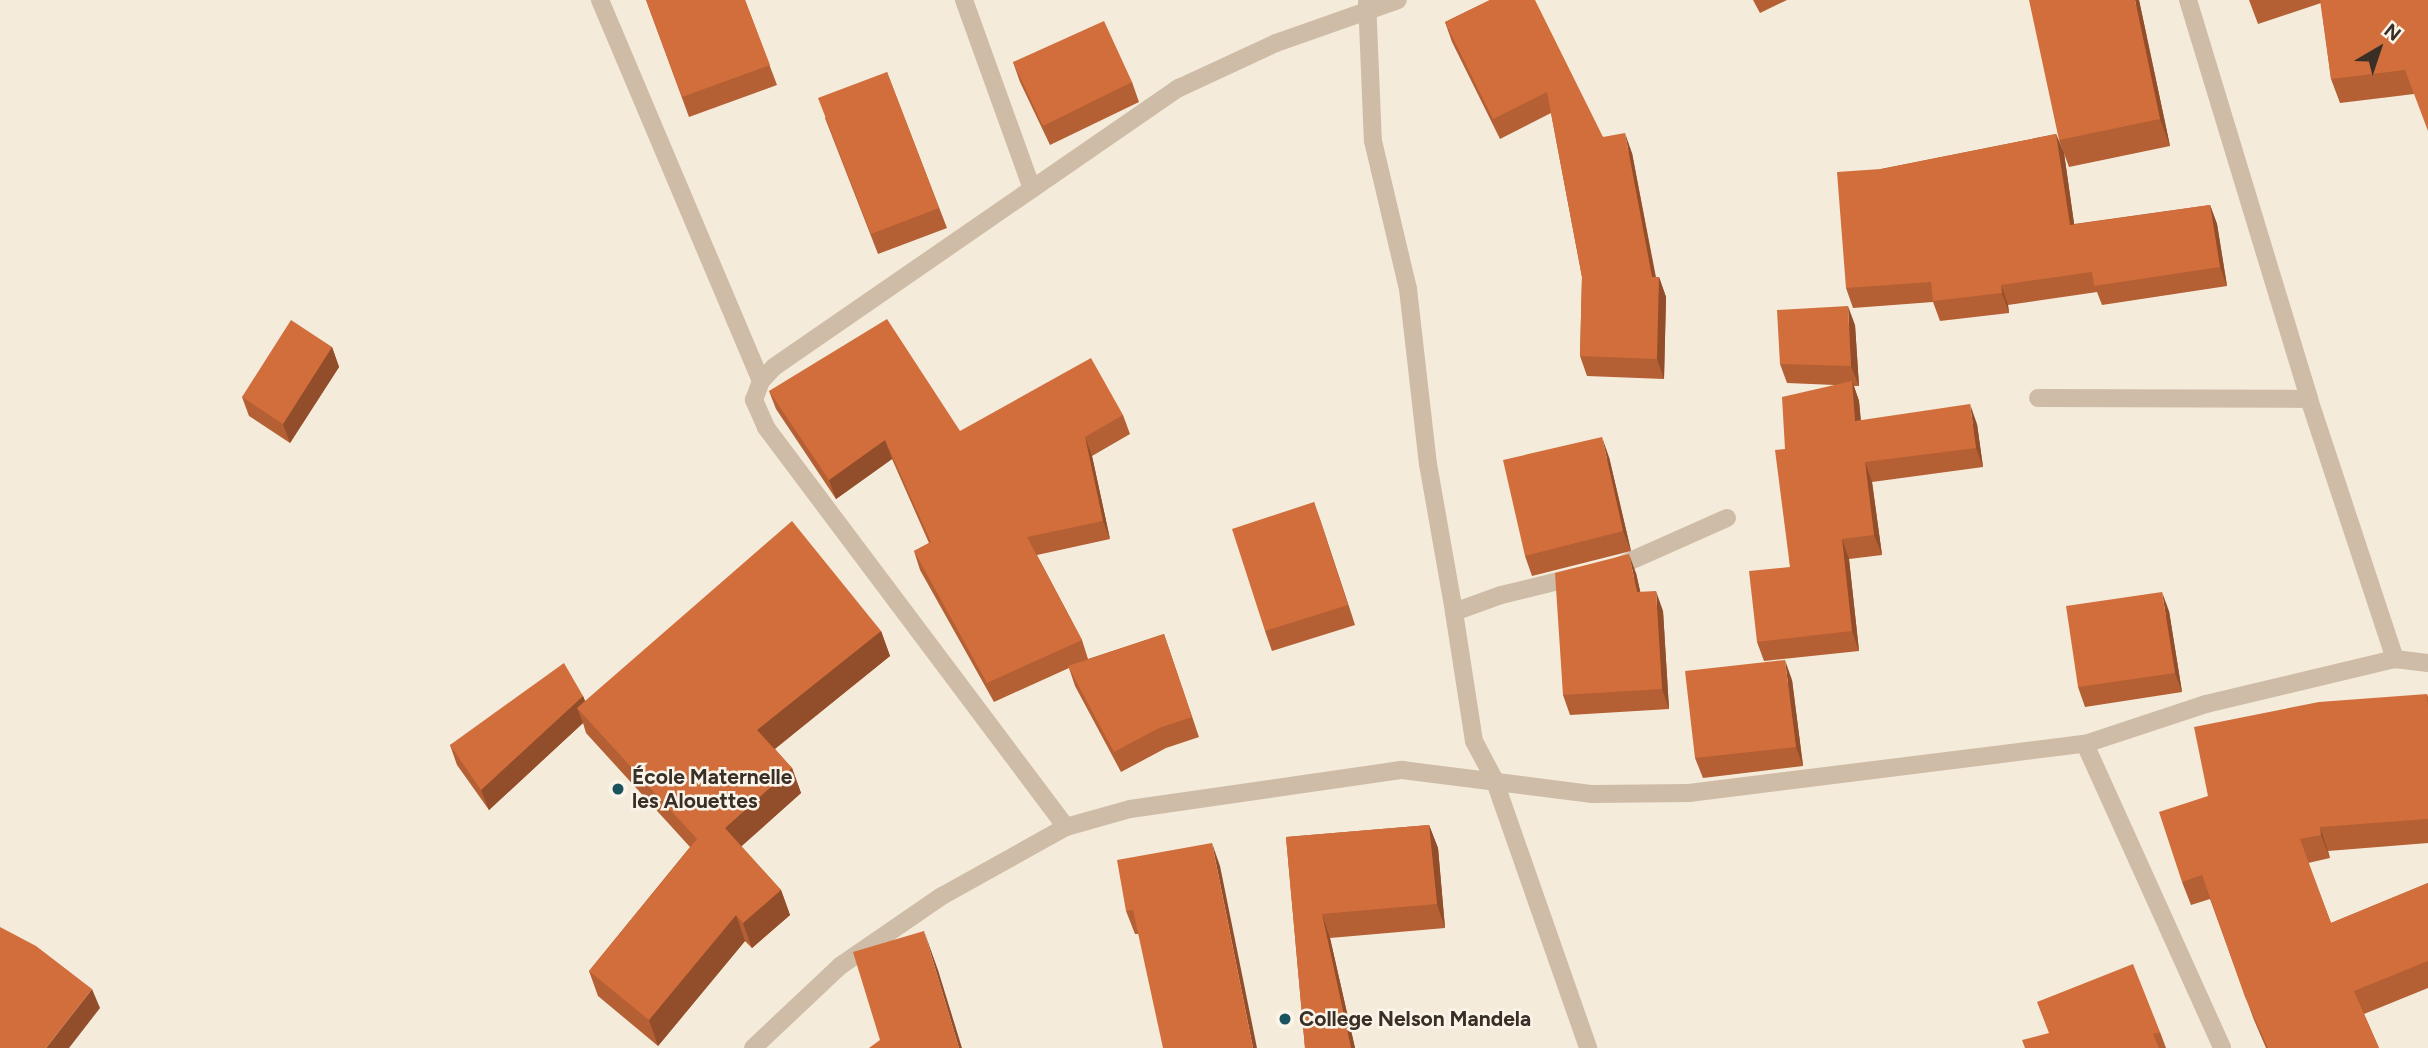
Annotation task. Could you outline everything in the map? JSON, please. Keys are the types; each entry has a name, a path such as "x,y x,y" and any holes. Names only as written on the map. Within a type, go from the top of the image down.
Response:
{"street":[{"path":"600,0 761,381"},
{"path":"964,0 1032,189"},
{"path":"1066,827 766,427 754,400 761,381 774,367 1179,88 1276,43 1367,7 1398,0"},
{"path":"2188,0 2309,399 2395,659"},
{"path":"1367,7 1373,141 1408,289 1428,464 1474,741 1494,779 1588,1048"},
{"path":"2038,398 2309,399"},
{"path":"1454,612 1501,595 1625,566 1727,519"},
{"path":"754,1048 840,966 942,896 1066,827 1130,809 1402,770 1494,779 1592,794 1689,793 2085,744 2206,704 2395,659 2428,663"},
{"path":"2085,744 2222,1048"}],"building":[{"path":"646,0 745,0 770,65 682,97"},
{"path":"1490,0 1535,0 1603,137 1625,133 1652,277 1659,277 1657,359 1580,356 1582,277 1547,92 1493,119 1445,22"},
{"path":"2029,0 2135,0 2160,119 2059,140"},
{"path":"2320,0 2428,0 2428,131 2405,70 2331,79"},
{"path":"1104,21 1132,82 1043,126 1013,62"},
{"path":"887,72 939,208 871,234 818,98"},
{"path":"2056,134 2070,225 2210,205 2220,267 2094,286 2092,272 2001,285 2002,293 1933,301 1931,282 1846,288 1837,172 1881,169"},
{"path":"1848,306 1851,366 1780,364 1777,310"},
{"path":"887,319 960,431 1091,358 1123,415 1085,437 1103,521 1027,537 1082,640 987,683 914,551 931,542 885,440 829,480 769,391"},
{"path":"291,320 332,347 283,424 242,397"},
{"path":"1852,381 1855,421 1970,404 1976,448 1865,462 1874,535 1842,539 1852,631 1757,642 1749,571 1790,567 1775,450 1785,449 1782,397"},
{"path":"1602,437 1623,531 1525,556 1503,460"},
{"path":"1314,502 1348,605 1265,631 1232,529"},
{"path":"792,521 881,631 757,730 792,768 725,828 781,890 743,923 736,915 649,1020 589,971 697,839 577,708"},
{"path":"1629,554 1637,592 1656,591 1662,689 1563,695 1555,573"},
{"path":"2162,592 2175,673 2078,687 2066,606"},
{"path":"1164,634 1192,717 1159,728 1114,752 1068,666"},
{"path":"1785,660 1796,747 1695,758 1685,671"},
{"path":"564,663 583,696 481,790 450,745"},
{"path":"2427,694 2428,819 2320,827 2321,835 2300,839 2331,923 2428,883 2428,961 2354,991 2379,1048 2268,1048 2245,997 2202,875 2182,882 2159,812 2208,796 2194,727 2319,702"},
{"path":"1429,825 1437,904 1322,914 1351,1048 1305,1048 1286,837"},
{"path":"1212,843 1253,1048 1163,1048 1133,910 1126,911 1117,860"},
{"path":"0,927 36,946 92,989 46,1048 0,1048"},
{"path":"924,931 959,1048 869,1048 880,1040 853,952"},
{"path":"2133,964 2160,1032 2153,1034 2159,1048 2025,1048 2022,1040 2049,1033 2037,1002"}],"place":[{"name":"École Maternelle les Alouettes","path":"618,789"},
{"name":"College Nelson Mandela","path":"1285,1019"}]}
